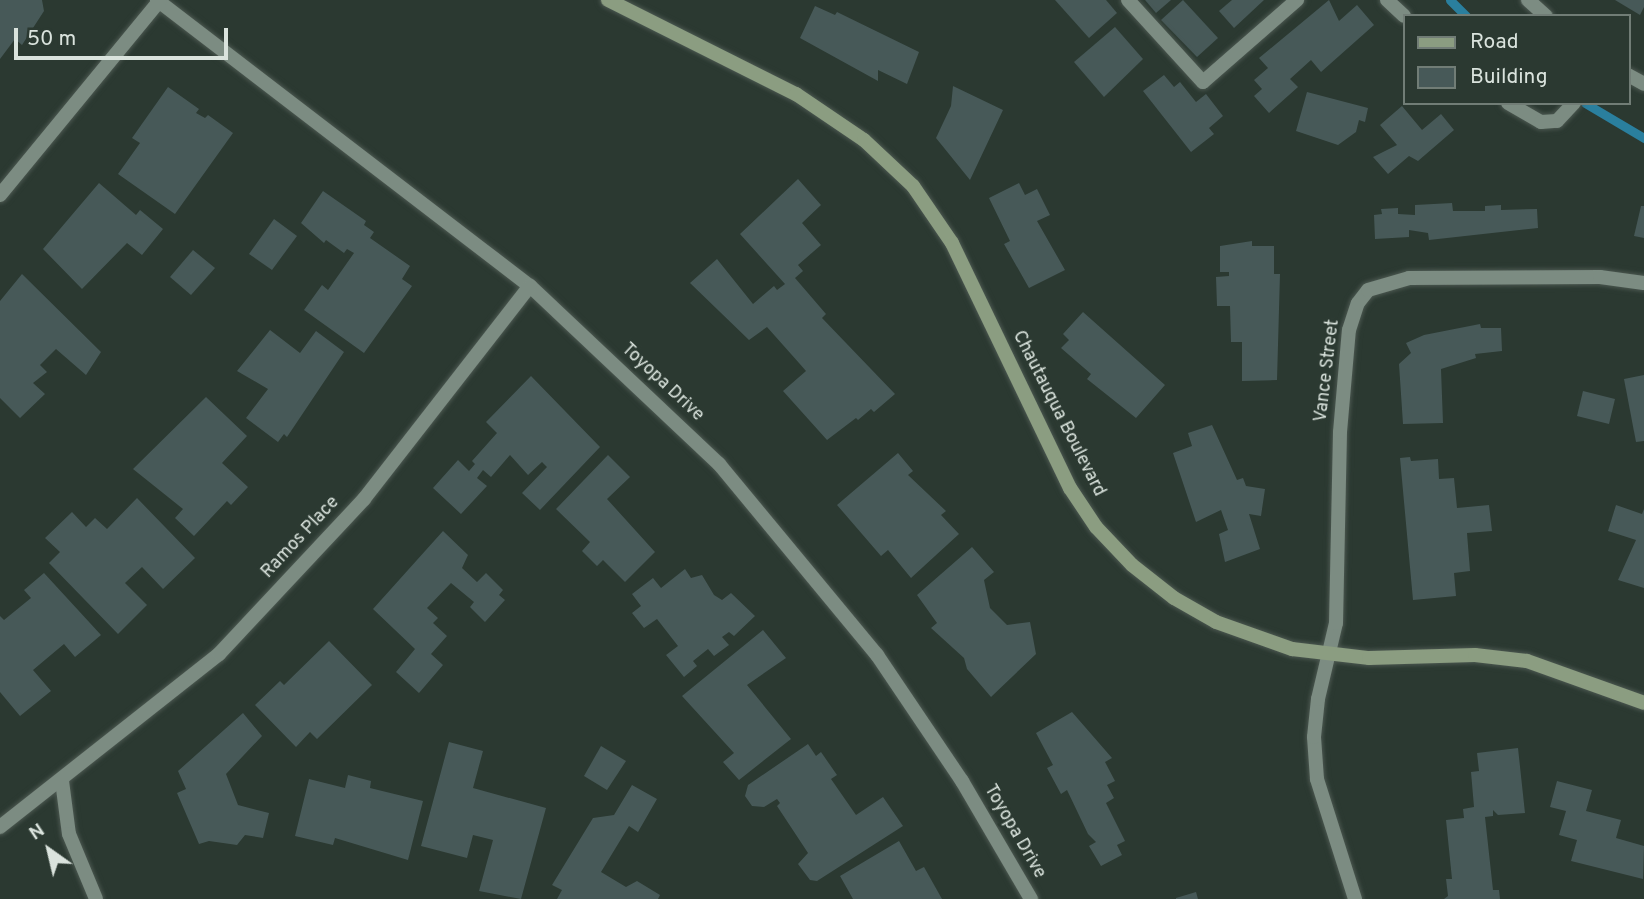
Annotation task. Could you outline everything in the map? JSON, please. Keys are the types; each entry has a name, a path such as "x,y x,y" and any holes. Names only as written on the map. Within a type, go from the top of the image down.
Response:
{"street":[{"name":"Chautauqua Boulevard","path":"608,0 796,94 864,140 913,186 952,243 1070,488 1096,527 1132,565 1216,622 1292,649 1331,656 1475,655 1527,661 1644,703"},
{"path":"1128,0 1203,82 1297,0"},
{"path":"1387,0 1402,14"},
{"path":"1528,0 1544,14"},
{"path":"0,195 158,1"},
{"name":"Toyopa Drive","path":"158,1 530,286 719,464 877,655 962,781 1031,899"},
{"path":"1512,105 1541,121 1557,121 1572,106"},
{"name":"Vance Street","path":"1355,899 1317,779 1318,699 1331,656 1337,615 1340,432 1349,330 1368,290 1409,278 1600,277 1644,283"},
{"name":"Ramos Place","path":"0,827 62,781 229,644 364,499 530,286"},
{"path":"62,781 69,834 96,899"}],"building":[{"path":"0,0 42,0 44,11 22,45 15,39 0,59"},
{"path":"1055,0 1106,0 1117,13 1089,38"},
{"path":"1145,0 1171,0 1156,13"},
{"path":"1183,0 1218,38 1197,57 1161,20"},
{"path":"1232,0 1264,0 1234,28 1219,11"},
{"path":"1329,0 1339,21 1357,5 1374,25 1321,72 1311,60 1290,79 1298,87 1269,113 1254,96 1262,89 1254,80 1268,68 1259,58"},
{"path":"1615,0 1644,0 1644,7 1640,15"},
{"path":"815,6 835,15 837,12 919,52 907,84 878,70 878,81 800,38"},
{"path":"1115,27 1143,59 1104,97 1074,62"},
{"path":"1164,75 1174,87 1180,82 1196,102 1206,94 1223,116 1209,128 1214,134 1191,152 1143,91"},
{"path":"953,86 1003,110 970,180 936,138 951,106"},
{"path":"168,87 199,109 196,113 205,118 208,115 233,133 175,214 118,174 140,143 132,138"},
{"path":"1307,92 1368,108 1365,122 1359,120 1356,132 1338,145 1296,131"},
{"path":"1402,106 1422,130 1441,114 1454,130 1418,161 1409,156 1388,174 1373,157 1397,145 1380,125"},
{"path":"798,179 821,205 802,223 821,245 798,265 803,271 795,278 826,314 822,318 895,394 874,412 871,409 827,440 783,391 806,371 767,327 749,340 690,283 717,259 753,304 774,286 777,290 785,284 740,234"},
{"path":"99,183 136,215 140,210 163,229 142,255 127,243 82,289 43,249"},
{"path":"1019,183 1025,195 1037,189 1050,215 1037,221 1065,270 1029,288 1004,244 1010,241 989,198"},
{"path":"323,191 366,221 364,225 374,232 370,238 410,266 402,279 412,286 364,353 304,310 322,285 328,290 354,253 347,249 344,253 326,240 324,243 301,223"},
{"path":"1452,203 1453,211 1485,211 1485,206 1501,205 1501,210 1537,209 1538,228 1429,240 1428,233 1409,230 1409,237 1375,239 1374,215 1382,214 1381,209 1398,208 1398,214 1415,215 1415,205"},
{"path":"1641,206 1644,206 1644,238 1634,236"},
{"path":"274,219 297,236 272,270 249,254"},
{"path":"1252,241 1252,246 1274,246 1274,274 1280,274 1277,380 1242,381 1242,342 1231,342 1230,306 1217,306 1216,277 1229,276 1229,272 1220,272 1220,246"},
{"path":"193,250 215,268 191,295 170,277"},
{"path":"22,274 101,352 86,375 56,349 40,365 47,372 33,383 45,394 20,418 0,398 0,301"},
{"path":"1083,312 1165,385 1136,418 1087,379 1091,374 1061,348 1069,340 1063,334"},
{"path":"1480,324 1481,328 1501,328 1502,351 1475,354 1476,358 1441,369 1443,423 1403,424 1399,364 1411,353 1406,343 1424,335"},
{"path":"270,330 300,353 316,331 344,352 287,437 284,434 278,442 246,418 268,389 237,371"},
{"path":"1644,375 1644,441 1636,442 1624,379"},
{"path":"531,376 600,447 540,510 522,493 547,467 542,462 528,475 510,455 491,477 483,470 477,478 487,486 461,514 433,488 458,460 469,471 475,464 472,461 497,433 486,422"},
{"path":"1583,391 1615,399 1609,424 1577,416"},
{"path":"206,397 247,436 222,463 248,487 231,505 227,501 194,536 175,518 183,509 133,469"},
{"path":"1212,425 1237,480 1243,478 1246,486 1265,489 1261,516 1249,514 1260,549 1225,562 1219,534 1228,530 1221,510 1196,522 1173,453 1192,446 1188,433"},
{"path":"898,453 913,471 908,475 946,511 941,515 959,534 911,578 888,550 881,556 837,505"},
{"path":"608,455 630,477 607,499 655,552 625,582 603,560 597,566 582,551 590,542 556,509"},
{"path":"1410,457 1411,461 1438,459 1439,479 1454,478 1457,508 1489,505 1492,531 1467,533 1470,571 1454,573 1456,596 1413,600 1400,458"},
{"path":"137,498 195,558 163,589 142,567 125,583 147,605 118,634 49,563 60,552 45,538 72,512 86,527 95,518 107,529"},
{"path":"1616,505 1642,514 1644,509 1644,588 1618,580 1636,540 1608,531"},
{"path":"443,531 468,555 462,568 477,582 486,573 503,590 499,595 505,600 485,622 470,607 474,602 451,583 427,608 438,618 433,623 447,636 431,654 443,665 419,693 396,672 415,649 373,609"},
{"path":"972,547 994,572 984,580 990,608 1007,625 1030,622 1036,654 991,697 967,669 964,658 931,628 937,623 917,595"},
{"path":"685,569 691,578 702,575 714,595 722,600 731,593 755,616 734,636 729,632 722,637 729,645 714,656 708,649 693,661 697,666 684,677 666,655 678,646 657,619 644,628 632,613 641,606 632,594 653,578 661,588"},
{"path":"44,573 101,635 75,657 64,644 33,670 51,691 20,716 0,692 0,616 4,620 31,598 24,590"},
{"path":"763,630 786,658 747,685 791,739 739,780 723,762 734,753 682,696"},
{"path":"329,641 372,685 317,739 310,732 296,747 255,705 280,681 284,685"},
{"path":"1072,712 1112,758 1105,762 1115,781 1107,785 1114,798 1106,803 1125,841 1117,845 1122,855 1101,866 1089,846 1096,842 1088,834 1067,790 1061,794 1047,768 1053,765 1036,733"},
{"path":"243,713 262,736 226,774 238,805 269,813 263,838 245,835 237,845 209,841 199,844 177,793 186,789 178,771"},
{"path":"449,742 483,751 473,788 546,808 521,899 479,891 493,840 473,835 467,858 421,846"},
{"path":"808,744 816,756 821,752 837,775 831,779 856,815 883,797 903,826 817,881 810,880 798,864 808,853 777,806 780,803 777,799 764,807 752,806 745,796 748,785"},
{"path":"601,746 626,761 607,790 584,776"},
{"path":"1518,748 1525,813 1498,815 1493,810 1493,816 1485,817 1493,890 1499,890 1500,899 1444,899 1448,896 1446,879 1452,879 1446,820 1464,818 1463,809 1474,807 1471,772 1479,771 1477,753"},
{"path":"348,775 371,781 370,788 423,801 408,860 335,838 333,845 295,836 309,779 345,788"},
{"path":"1557,781 1592,790 1586,811 1621,820 1616,838 1644,846 1643,879 1571,861 1577,840 1559,835 1566,811 1550,807"},
{"path":"632,785 657,799 638,832 629,826 601,872 626,887 637,881 660,895 658,899 557,899 562,890 552,885 593,818 614,815"},
{"path":"899,841 916,871 924,867 942,899 853,899 840,876"},
{"path":"1196,892 1198,899 1176,899 1176,898"}],"waterway":[{"path":"1450,0 1464,14"},
{"path":"1588,105 1644,138"}]}
